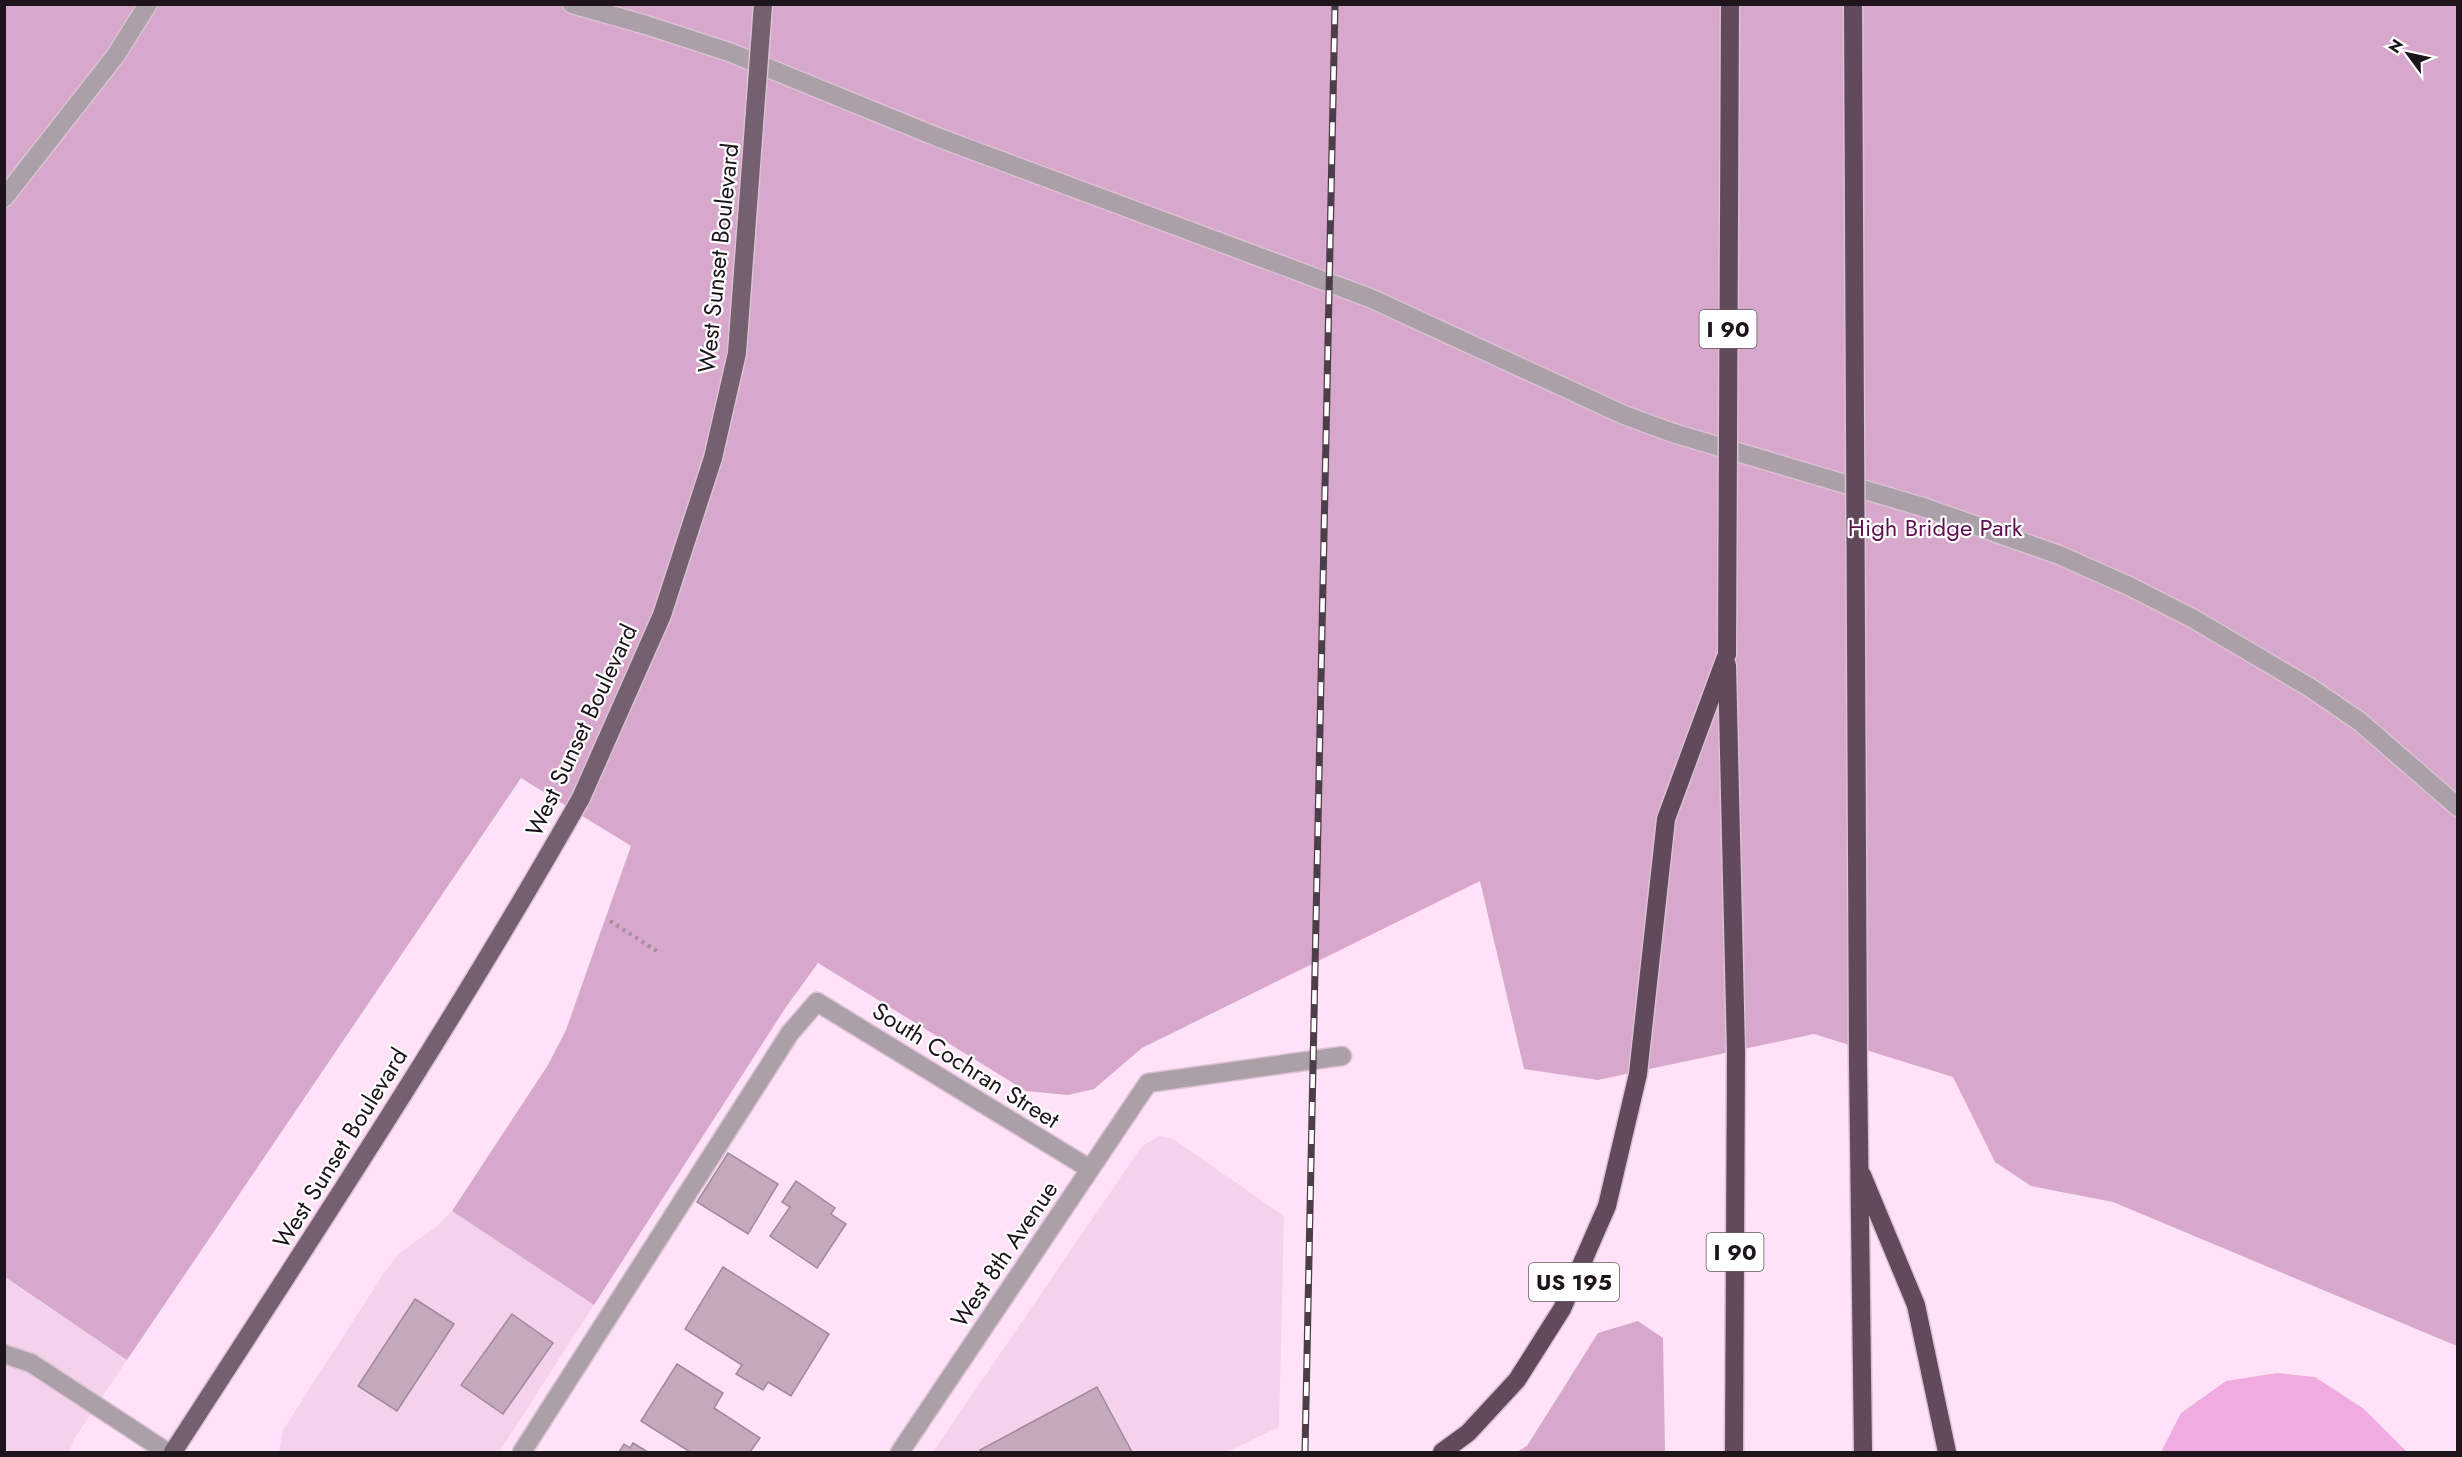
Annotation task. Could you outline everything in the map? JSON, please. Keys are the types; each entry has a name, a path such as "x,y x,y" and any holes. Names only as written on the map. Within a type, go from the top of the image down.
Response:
{"highway":[{"name":"I 90","path":"1730,4 1727,654 1736,1052 1734,1452"},
{"path":"1853,4 1858,1166 1863,1452"},
{"name":"US 195","path":"1442,1452 1467,1433 1517,1380 1562,1309 1607,1206 1638,1074 1666,819 1727,654"},
{"path":"1858,1166 1916,1305 1947,1452"}],"main road":[{"name":"West Sunset Boulevard","path":"173,1452 363,1159 538,873 581,798 662,615 713,458 737,353 763,4"}],"street":[{"path":"4,198 116,55 148,4"},
{"path":"572,4 729,52 937,137 1370,298 1624,415 1673,433 1926,508 2059,555 2129,586 2192,618 2309,687 2359,721 2457,807"},
{"name":"South Cochran Street","path":"522,1452 790,1033 817,1002 1090,1169"},
{"name":"West 8th Avenue","path":"900,1452 1148,1083 1342,1056"},
{"path":"4,1354 31,1363 167,1452"}],"path":[{"path":"610,921 660,953"}],"shaded area":[{"path":"1159,1136 1173,1139 1284,1216 1279,1427 1227,1452 933,1452 1142,1146"},
{"path":"452,1211 594,1305 499,1452 279,1452 283,1430 384,1273 398,1254 436,1227"},
{"path":"4,1277 127,1360 76,1436 69,1452 5,1452"},
{"path":"2277,1373 2315,1377 2364,1409 2407,1452 2161,1452 2181,1413 2226,1381"}],"green space":[{"name":"High Bridge Park","path":"5,5 2457,5 2457,1346 2113,1202 2031,1186 1995,1162 1953,1077 1814,1034 1598,1080 1524,1069 1480,881 1142,1048 1094,1089 1068,1095 1026,1091 818,963 786,1007 594,1305 452,1211 548,1065 566,1030 631,846 521,778 127,1360 5,1277"},
{"path":"1638,1321 1663,1338 1665,1452 1517,1452 1527,1446 1598,1333"}],"building":[{"path":"728,1153 778,1184 748,1234 697,1202"},
{"path":"796,1181 835,1208 831,1214 846,1224 817,1268 770,1236 790,1207 782,1202"},
{"path":"723,1267 829,1334 791,1396 768,1382 763,1390 736,1374 742,1365 685,1329"},
{"path":"415,1299 454,1324 397,1411 358,1386"},
{"path":"512,1314 553,1343 503,1414 461,1385"},
{"path":"677,1364 723,1393 714,1408 760,1438 750,1452 690,1452 641,1421"},
{"path":"1097,1387 1132,1452 981,1452 980,1450"},
{"path":"633,1443 648,1452 619,1452 624,1444 630,1448"}],"railway":[{"path":"1305,1452 1335,4"}]}
